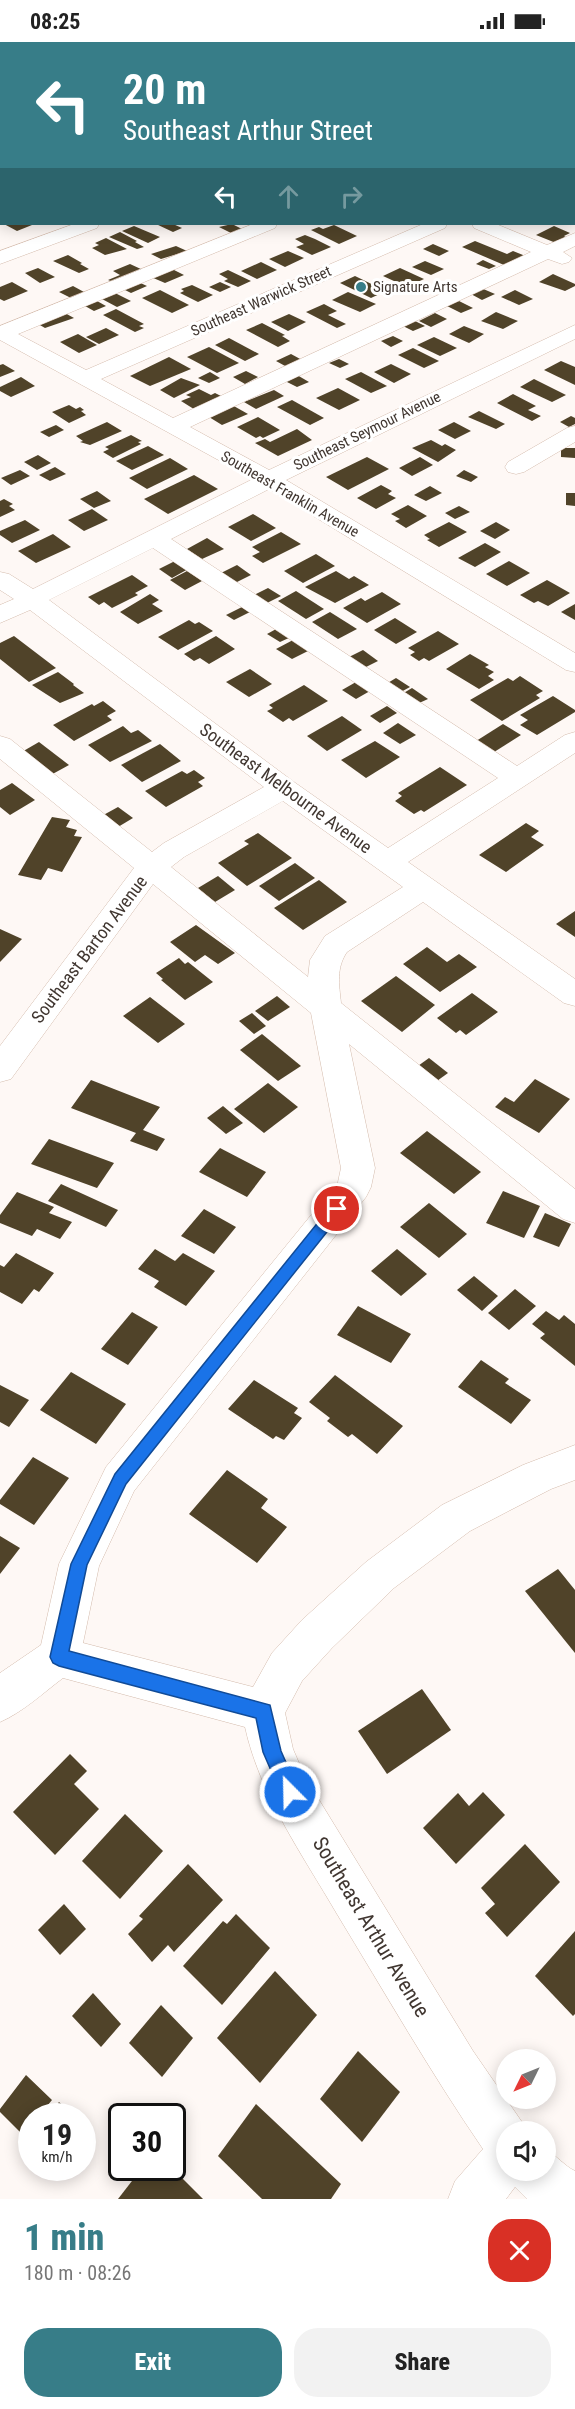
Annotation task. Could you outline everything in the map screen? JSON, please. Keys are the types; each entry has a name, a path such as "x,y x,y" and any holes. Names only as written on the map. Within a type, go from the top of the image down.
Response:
{"street":[{"path":"0,258 87,225"},
{"path":"1,332 266,225"},
{"name":"Southeast Warwick Street","path":"83,379 436,225"},
{"path":"483,225 575,263"},
{"path":"173,426 575,239"},
{"name":"Southeast Seymour Avenue","path":"0,615 269,479 575,331"},
{"name":"Southeast Franklin Avenue","path":"1,332 269,479 575,664"},
{"path":"516,467 575,433"},
{"path":"154,538 517,778"},
{"name":"Southeast Melbourne Avenue","path":"0,579 31,599 284,788 575,995"},
{"path":"387,862 575,741"},
{"path":"0,746 14,772 150,868 575,1209"},
{"name":"Southeast Barton Avenue","path":"0,1070 150,868 174,850 284,788"},
{"path":"0,1701 18,1685 59,1657 79,1564 120,1479 354,1187 358,1168 326,1011 323,978 325,960 336,944 424,887"},
{"path":"59,1657 263,1711 287,1667 317,1634 380,1575 456,1518 537,1477 575,1462"},
{"name":"Southeast Arthur Avenue","path":"263,1711 272,1752 290,1792 456,2068 496,2126"},
{"path":"473,2199 496,2172"},
{"path":"544,2181 575,2197"}],"building":[{"path":"6,225 32,225 17,231"},
{"path":"158,225 175,225 182,228 173,232"},
{"path":"234,225 242,229 231,233 219,227"},
{"path":"334,225 357,236 339,244 311,230"},
{"path":"134,226 160,237 148,243 122,231"},
{"path":"554,226 570,233 564,236 567,238 556,243 536,235"},
{"path":"120,232 144,247 137,249 109,237"},
{"path":"305,235 331,247 312,255 296,247 304,244 295,239"},
{"path":"106,238 127,249 105,255 92,248 99,245 95,243"},
{"path":"475,241 507,254 513,251 528,257 515,264 510,262 504,265 462,247"},
{"path":"433,244 449,251 439,256 423,249"},
{"path":"176,246 187,251 161,259 151,254"},
{"path":"288,251 304,258 285,267 269,259"},
{"path":"68,255 89,269 79,273 53,261"},
{"path":"483,260 496,266 489,269 476,264"},
{"path":"425,261 444,269 431,275 412,267"},
{"path":"261,262 277,270 257,279 241,271"},
{"path":"130,264 143,270 113,282 108,280 120,275 113,271"},
{"path":"38,268 55,277 40,283 25,273"},
{"path":"170,268 184,275 165,283 151,277"},
{"path":"400,268 424,279 407,287 383,276"},
{"path":"228,270 251,281 238,287 224,281 228,279 219,274"},
{"path":"553,274 575,286 565,291 539,282"},
{"path":"355,276 386,291 371,298 340,283"},
{"path":"134,280 147,286 131,293 123,289 115,293 131,301 117,307 102,299"},
{"path":"12,282 28,291 4,301 0,299 0,287"},
{"path":"220,282 231,287 220,292 209,287"},
{"path":"192,285 213,295 198,302 180,293 184,291 181,289"},
{"path":"73,286 84,292 71,298 59,292"},
{"path":"481,288 495,294 482,300 469,293"},
{"path":"160,290 189,305 172,313 142,298"},
{"path":"515,290 533,299 519,305 501,297"},
{"path":"348,292 376,304 360,312 332,300"},
{"path":"97,301 106,306 94,311 85,306"},
{"path":"459,301 473,308 461,313 447,306"},
{"path":"324,304 337,311 328,315 346,324 337,328 306,312"},
{"path":"116,309 144,324 139,326 144,328 135,332 103,315"},
{"path":"63,312 74,318 45,328 33,321"},
{"path":"496,312 518,321 503,329 481,321"},
{"path":"435,313 447,319 431,327 419,321"},
{"path":"289,314 306,322 288,331 271,322"},
{"path":"413,320 425,326 413,331 401,325"},
{"path":"262,323 285,335 282,336 290,341 278,347 246,330"},
{"path":"464,326 484,334 469,343 449,334"},
{"path":"106,328 119,335 99,344 86,337"},
{"path":"78,334 97,345 79,353 60,342"},
{"path":"393,336 403,341 391,347 381,341"},
{"path":"434,337 457,348 440,356 417,345"},
{"path":"229,338 259,354 245,361 215,345"},
{"path":"209,347 239,363 217,373 187,357"},
{"path":"413,348 439,361 424,368 398,355"},
{"path":"291,354 302,360 287,367 276,361"},
{"path":"169,357 191,369 150,386 130,376"},
{"path":"339,359 349,364 340,368 329,363"},
{"path":"561,361 575,367 575,385 544,370"},
{"path":"3,364 15,371 0,377 0,365"},
{"path":"391,364 411,374 394,383 374,372"},
{"path":"246,371 258,377 245,384 233,377"},
{"path":"210,372 220,378 209,383 198,378"},
{"path":"361,372 387,386 371,393 345,379"},
{"path":"297,375 309,382 297,387 285,381"},
{"path":"21,377 35,386 11,397 0,391 0,387"},
{"path":"181,378 200,385 174,398 160,390"},
{"path":"534,379 566,395 552,402 520,387"},
{"path":"338,388 360,400 339,410 316,398"},
{"path":"199,389 225,398 197,411 181,401 191,397 186,395"},
{"path":"274,390 284,396 256,409 244,402"},
{"path":"513,394 536,406 528,410 541,416 532,421 497,403"},
{"path":"292,400 324,418 310,425 277,407"},
{"path":"69,405 76,409 80,407 86,415 69,423 52,412"},
{"path":"232,405 248,414 222,425 209,417"},
{"path":"479,411 505,424 496,429 468,417"},
{"path":"571,416 575,418 575,424 569,427 560,422"},
{"path":"258,417 280,430 263,438 260,436 256,438 237,427"},
{"path":"107,422 122,431 90,445 80,442 83,441 76,436"},
{"path":"454,422 471,431 455,439 438,430"},
{"path":"56,425 64,430 49,437 40,432"},
{"path":"297,429 312,440 278,456 255,443 265,439 270,442"},
{"path":"131,435 142,441 138,442 141,444 113,458 103,452 109,449 105,447"},
{"path":"431,440 456,450 438,462 412,448"},
{"path":"148,446 164,455 132,470 116,461"},
{"path":"561,448 575,448 575,458 561,457"},
{"path":"38,455 51,463 37,470 24,462"},
{"path":"367,457 389,469 348,490 326,477"},
{"path":"420,457 433,465 412,476 399,468"},
{"path":"170,458 188,469 147,489 129,478"},
{"path":"55,467 66,474 50,481 39,475"},
{"path":"20,470 30,476 11,485 1,478"},
{"path":"464,470 478,477 471,482 456,476"},
{"path":"194,475 218,489 168,514 144,499"},
{"path":"381,485 392,491 388,494 396,498 376,509 357,498"},
{"path":"430,486 442,493 426,501 414,495"},
{"path":"97,491 111,501 94,508 80,499"},
{"path":"566,493 575,493 575,506 566,505"},
{"path":"4,499 13,504 9,506 15,510 0,517 0,501"},
{"path":"408,505 427,516 406,528 395,521 400,519 391,514"},
{"path":"459,506 470,512 455,519 445,513"},
{"path":"92,509 108,520 84,531 68,520"},
{"path":"253,514 276,528 251,541 228,527"},
{"path":"25,520 40,530 12,543 0,535 0,531"},
{"path":"449,522 467,532 439,547 427,540 430,539 424,535"},
{"path":"496,522 510,530 495,539 480,531"},
{"path":"281,532 301,544 263,563 252,556 260,552 252,547"},
{"path":"53,534 71,547 36,563 18,551"},
{"path":"207,538 224,549 202,559 187,549"},
{"path":"485,543 501,552 475,567 458,558"},
{"path":"316,554 335,566 303,583 284,571"},
{"path":"177,560 190,568 172,578 159,569"},
{"path":"509,561 530,573 507,586 486,574"},
{"path":"237,565 251,575 233,584 219,574"},
{"path":"187,571 202,581 185,590 170,580"},
{"path":"336,571 349,579 354,576 369,585 335,603 305,587"},
{"path":"132,575 148,586 135,593 138,595 112,608 104,602 99,605 88,597"},
{"path":"547,580 570,593 548,606 538,601 534,603 520,595"},
{"path":"268,588 281,596 265,604 252,596"},
{"path":"296,591 324,609 306,619 278,601"},
{"path":"382,592 401,604 367,623 343,608 361,598 365,601"},
{"path":"150,594 159,600 152,604 163,611 138,624 120,612"},
{"path":"575,604 575,620 561,612"},
{"path":"242,607 250,612 234,620 226,615"},
{"path":"330,612 357,629 338,639 312,622"},
{"path":"395,618 417,632 396,644 374,630"},
{"path":"189,620 195,624 199,622 213,631 178,650 158,637"},
{"path":"278,628 291,637 280,642 267,634"},
{"path":"438,631 459,644 429,661 424,658 419,661 410,655 415,652 408,648"},
{"path":"14,636 56,668 29,682 0,659 0,643"},
{"path":"216,636 235,649 209,664 200,658 194,661 184,654"},
{"path":"293,640 308,651 292,659 276,649"},
{"path":"363,650 378,661 362,669 347,658"},
{"path":"470,654 489,665 485,667 494,672 488,676 494,680 479,689 446,669"},
{"path":"250,669 272,684 249,697 226,682"},
{"path":"58,672 84,693 60,703 32,685"},
{"path":"520,676 543,691 536,695 540,698 502,721 470,700 508,678 513,681"},
{"path":"396,678 410,687 399,693 386,684"},
{"path":"356,682 370,691 356,699 342,690"},
{"path":"304,685 328,701 293,721 289,718 283,722 267,711 273,708 269,705"},
{"path":"412,688 428,699 417,704 402,694"},
{"path":"553,696 575,712 537,735 520,725 528,720 520,715"},
{"path":"103,701 116,711 107,716 112,720 74,741 53,725 92,704 94,706"},
{"path":"387,706 397,713 380,723 370,716"},
{"path":"342,716 362,730 327,751 307,736"},
{"path":"398,723 416,735 400,744 383,733"},
{"path":"503,724 521,735 491,754 473,743"},
{"path":"123,726 131,733 138,730 152,741 110,762 88,745"},
{"path":"375,741 400,757 366,778 341,760"},
{"path":"39,742 69,765 49,776 20,753"},
{"path":"160,744 181,761 142,782 121,765"},
{"path":"440,767 467,785 424,812 421,810 414,814 395,801 402,796 398,793"},
{"path":"194,770 205,778 198,782 203,786 166,807 145,791 182,771 187,774"},
{"path":"12,783 35,800 10,815 0,807 0,790"},
{"path":"118,807 133,818 113,830 98,818"},
{"path":"52,817 70,820 66,827 77,830 74,836 82,837 62,872 48,868 41,880 18,875"},
{"path":"526,823 539,831 531,837 544,845 506,872 479,855"},
{"path":"258,833 292,858 247,886 218,863 249,844 244,841"},
{"path":"295,863 315,878 279,901 259,886"},
{"path":"218,876 235,890 215,902 198,888"},
{"path":"319,880 347,902 303,930 274,908"},
{"path":"575,911 575,937 556,924"},
{"path":"196,925 235,953 218,964 205,955 195,962 170,942"},
{"path":"0,929 22,939 0,962"},
{"path":"427,947 447,962 459,954 477,967 440,992 403,964"},
{"path":"179,958 185,964 188,962 213,982 185,1000 156,973"},
{"path":"396,976 435,1005 402,1032 361,1001"},
{"path":"472,993 498,1012 466,1035 460,1030 456,1033 437,1018"},
{"path":"277,996 290,1007 268,1021 255,1011"},
{"path":"150,997 185,1024 158,1043 123,1016"},
{"path":"252,1013 266,1026 254,1034 239,1021"},
{"path":"262,1034 301,1066 278,1081 240,1050"},
{"path":"429,1058 448,1073 430,1086 411,1071"},
{"path":"535,1079 570,1099 539,1133 495,1107 505,1097 514,1102"},
{"path":"91,1080 160,1107 143,1130 165,1139 157,1151 130,1141 136,1133 71,1108"},
{"path":"268,1083 298,1107 264,1133 234,1109"},
{"path":"223,1106 243,1123 226,1134 207,1118"},
{"path":"427,1131 481,1172 454,1194 400,1153"},
{"path":"49,1139 114,1163 97,1188 31,1164"},
{"path":"220,1148 266,1172 247,1197 199,1172"},
{"path":"61,1184 118,1210 106,1227 48,1201"},
{"path":"503,1191 540,1206 524,1238 486,1223"},
{"path":"17,1192 54,1207 49,1213 72,1222 60,1239 37,1229 32,1236 0,1223 0,1215"},
{"path":"429,1203 467,1234 439,1258 400,1227"},
{"path":"204,1209 236,1227 214,1254 181,1236"},
{"path":"545,1213 571,1224 559,1247 533,1237"},
{"path":"155,1249 175,1261 183,1253 215,1271 186,1306 154,1287 159,1281 138,1269"},
{"path":"397,1249 427,1274 401,1296 371,1271"},
{"path":"16,1253 54,1273 39,1292 34,1289 22,1304 0,1292 0,1265 4,1267"},
{"path":"474,1276 498,1296 482,1311 457,1290"},
{"path":"515,1289 536,1306 509,1330 488,1313"},
{"path":"358,1306 411,1334 391,1363 337,1335"},
{"path":"546,1311 559,1320 564,1315 575,1324 575,1366 540,1338 545,1334 532,1324"},
{"path":"132,1312 158,1327 128,1365 101,1349"},
{"path":"481,1360 509,1379 505,1383 531,1400 511,1424 458,1387"},
{"path":"71,1372 126,1404 96,1444 40,1410"},
{"path":"335,1375 403,1426 377,1454 352,1434 348,1437 327,1421 330,1418 309,1402"},
{"path":"254,1380 298,1408 294,1413 302,1418 284,1440 276,1436 273,1439 228,1409"},
{"path":"0,1385 29,1400 9,1427 0,1422"},
{"path":"33,1457 69,1478 34,1525 0,1504 0,1500"},
{"path":"227,1470 268,1499 261,1508 287,1527 257,1563 189,1514"},
{"path":"0,1536 20,1548 0,1574"},
{"path":"558,1569 575,1590 575,1653 525,1591"},
{"path":"422,1689 451,1730 387,1774 358,1731"},
{"path":"70,1754 87,1771 74,1784 99,1809 55,1855 13,1812"},
{"path":"483,1792 505,1815 456,1864 423,1828 458,1793 469,1806"},
{"path":"125,1814 163,1851 120,1899 82,1861"},
{"path":"525,1844 560,1882 507,1937 485,1913 495,1904 481,1888"},
{"path":"188,1864 223,1900 174,1952 168,1945 152,1962 128,1934 143,1919 139,1916"},
{"path":"64,1904 86,1929 60,1955 38,1930"},
{"path":"236,1914 270,1948 222,2005 183,1966 223,1921 227,1924"},
{"path":"575,1931 575,2014 573,2016 535,1976"},
{"path":"275,1971 317,2015 260,2083 217,2038"},
{"path":"93,1993 121,2024 101,2047 72,2016"},
{"path":"161,2005 193,2038 162,2077 129,2043"},
{"path":"358,2051 400,2092 362,2142 320,2099"},
{"path":"26,2075 52,2100 50,2103 18,2103 18,2130 0,2112"},
{"path":"256,2104 341,2184 331,2199 262,2199 218,2156"},
{"path":"132,2181 185,2181 203,2199 118,2199"}],"place":[{"name":"Signature Arts","path":"361,287"}],"route":[{"path":"290,1792 272,1752 263,1711 59,1657 79,1564 120,1479 337,1209"}]}
